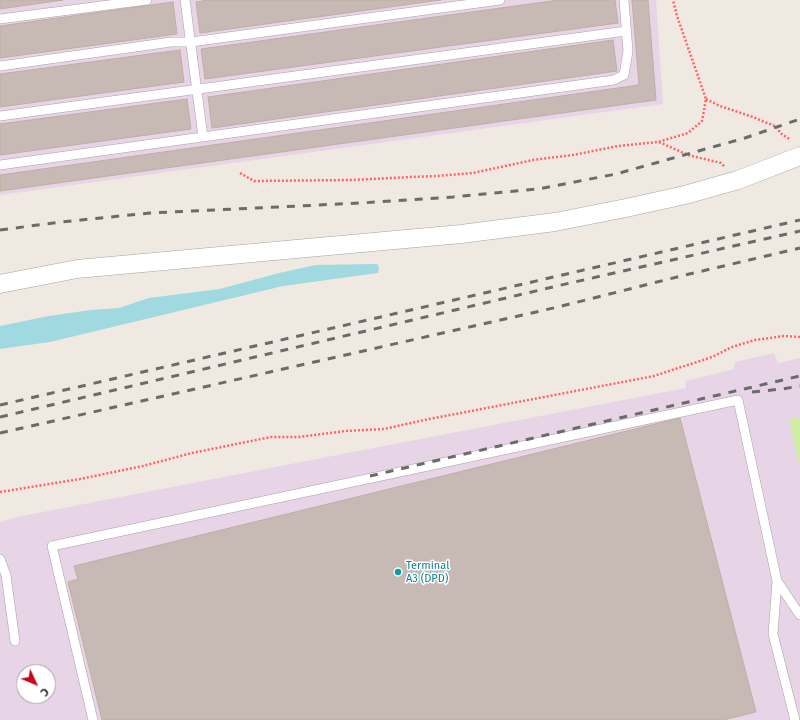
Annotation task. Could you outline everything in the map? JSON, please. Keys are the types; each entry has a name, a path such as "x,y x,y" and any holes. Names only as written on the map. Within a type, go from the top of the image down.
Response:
{"street":[{"path":"0,284 77,269 461,234 555,222 685,195 738,180 796,151"}],"lane":[{"path":"0,19 147,0"},
{"path":"185,0 203,137"},
{"path":"0,66 171,42 191,42 500,0"},
{"path":"0,165 614,80 624,75 628,51 624,0"},
{"path":"0,116 626,30"},
{"path":"93,720 52,546 738,400 777,581 773,634 796,720"},
{"path":"0,559 6,575 15,640"},
{"path":"777,581 800,615"}],"path":[{"path":"240,173 254,181 352,180 473,173 533,160 573,155 618,146 658,142 688,133 702,121 706,99 677,16 673,0"},
{"path":"706,99 720,106 777,127 780,133 788,138 796,151"},
{"path":"658,142 688,155 721,163 738,180"},
{"path":"0,492 80,479 142,466 192,453 271,437 298,437 345,431 384,429 654,376 712,357 732,347 755,340 784,336 800,337"}],"shaded area":[{"path":"0,0 656,0 663,104 0,195"},
{"name":"Terminal A3 (DPD)","path":"774,353 778,363 800,358 800,720 0,720 0,522 17,517 686,388 686,381 734,369 735,362"}],"green space":[{"path":"800,417 800,469 789,419"}],"water":[{"path":"377,264 379,267 378,273 283,286 50,342 0,349 0,326 49,316 119,308 149,298 220,289 279,273 316,265"}],"building":[{"path":"0,0 63,0 0,9"},
{"path":"208,0 441,0 200,33 196,2"},
{"path":"559,0 615,0 618,23 205,79 201,49"},
{"path":"632,0 648,0 656,100 0,191 0,175 639,85"},
{"path":"173,2 177,34 0,58 0,26"},
{"path":"613,40 617,71 212,128 208,97"},
{"path":"180,50 184,82 0,107 0,74"},
{"path":"187,99 191,129 0,155 0,124"},
{"name":"Terminal A3 (DPD)","path":"680,418 756,712 723,720 102,720 68,582 78,579 74,566"}],"railway":[{"path":"0,230 150,213 361,203 453,197 538,189 616,174 745,138 800,119"},
{"path":"0,405 800,220"},
{"path":"0,417 557,286 800,231"},
{"path":"0,433 558,307 800,248"},
{"path":"370,476 800,376"},
{"path":"752,392 800,386"}],"place":[{"name":"Terminal A3 (DPD)","path":"398,572"}]}
